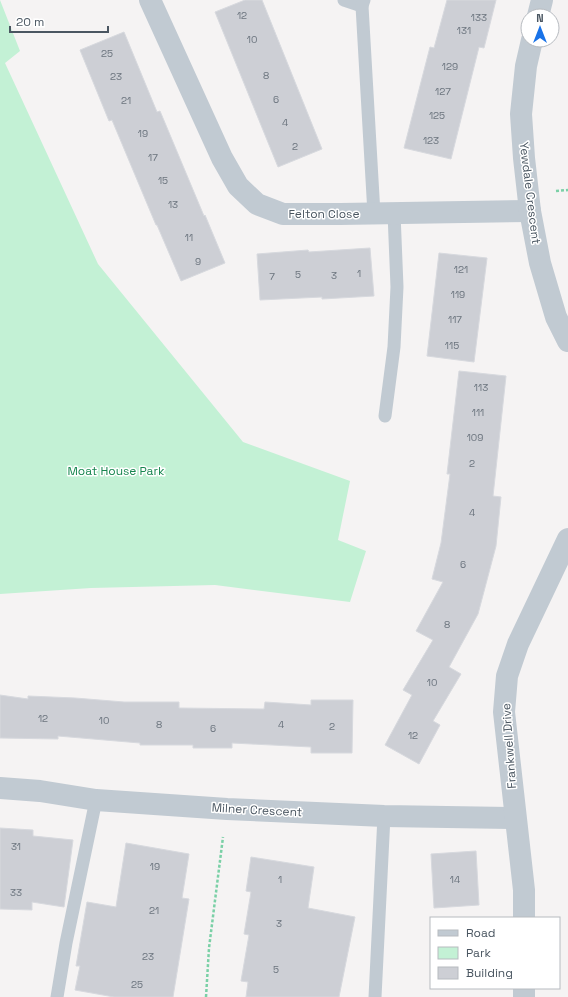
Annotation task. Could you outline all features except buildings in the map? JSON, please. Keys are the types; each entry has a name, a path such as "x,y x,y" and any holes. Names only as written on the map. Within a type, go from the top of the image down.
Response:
{"street":[{"name":"Felton Close","path":"150,0 222,158 238,186 257,204 283,214 530,212"},
{"name":"Yewdale Crescent","path":"530,48 526,66 521,114 530,212 540,263 556,317 568,341"},
{"name":"Frankwell Drive","path":"524,917 524,890 504,712 507,676 518,644 568,539"},
{"name":"Milner Crescent","path":"0,788 40,791 96,800 227,809 384,816 515,818"}],"lane":[{"path":"344,0 363,3 384,213 397,287 394,347 385,416"},
{"path":"57,997 66,943 96,800"},
{"path":"375,997 384,816"}],"path":[{"path":"206,997 209,948 227,809"}],"green space":[{"name":"Moat House Park","path":"0,0 20,51 5,63 98,264 243,442 350,481 338,540 366,551 350,602 215,585 91,588 0,594"}]}
